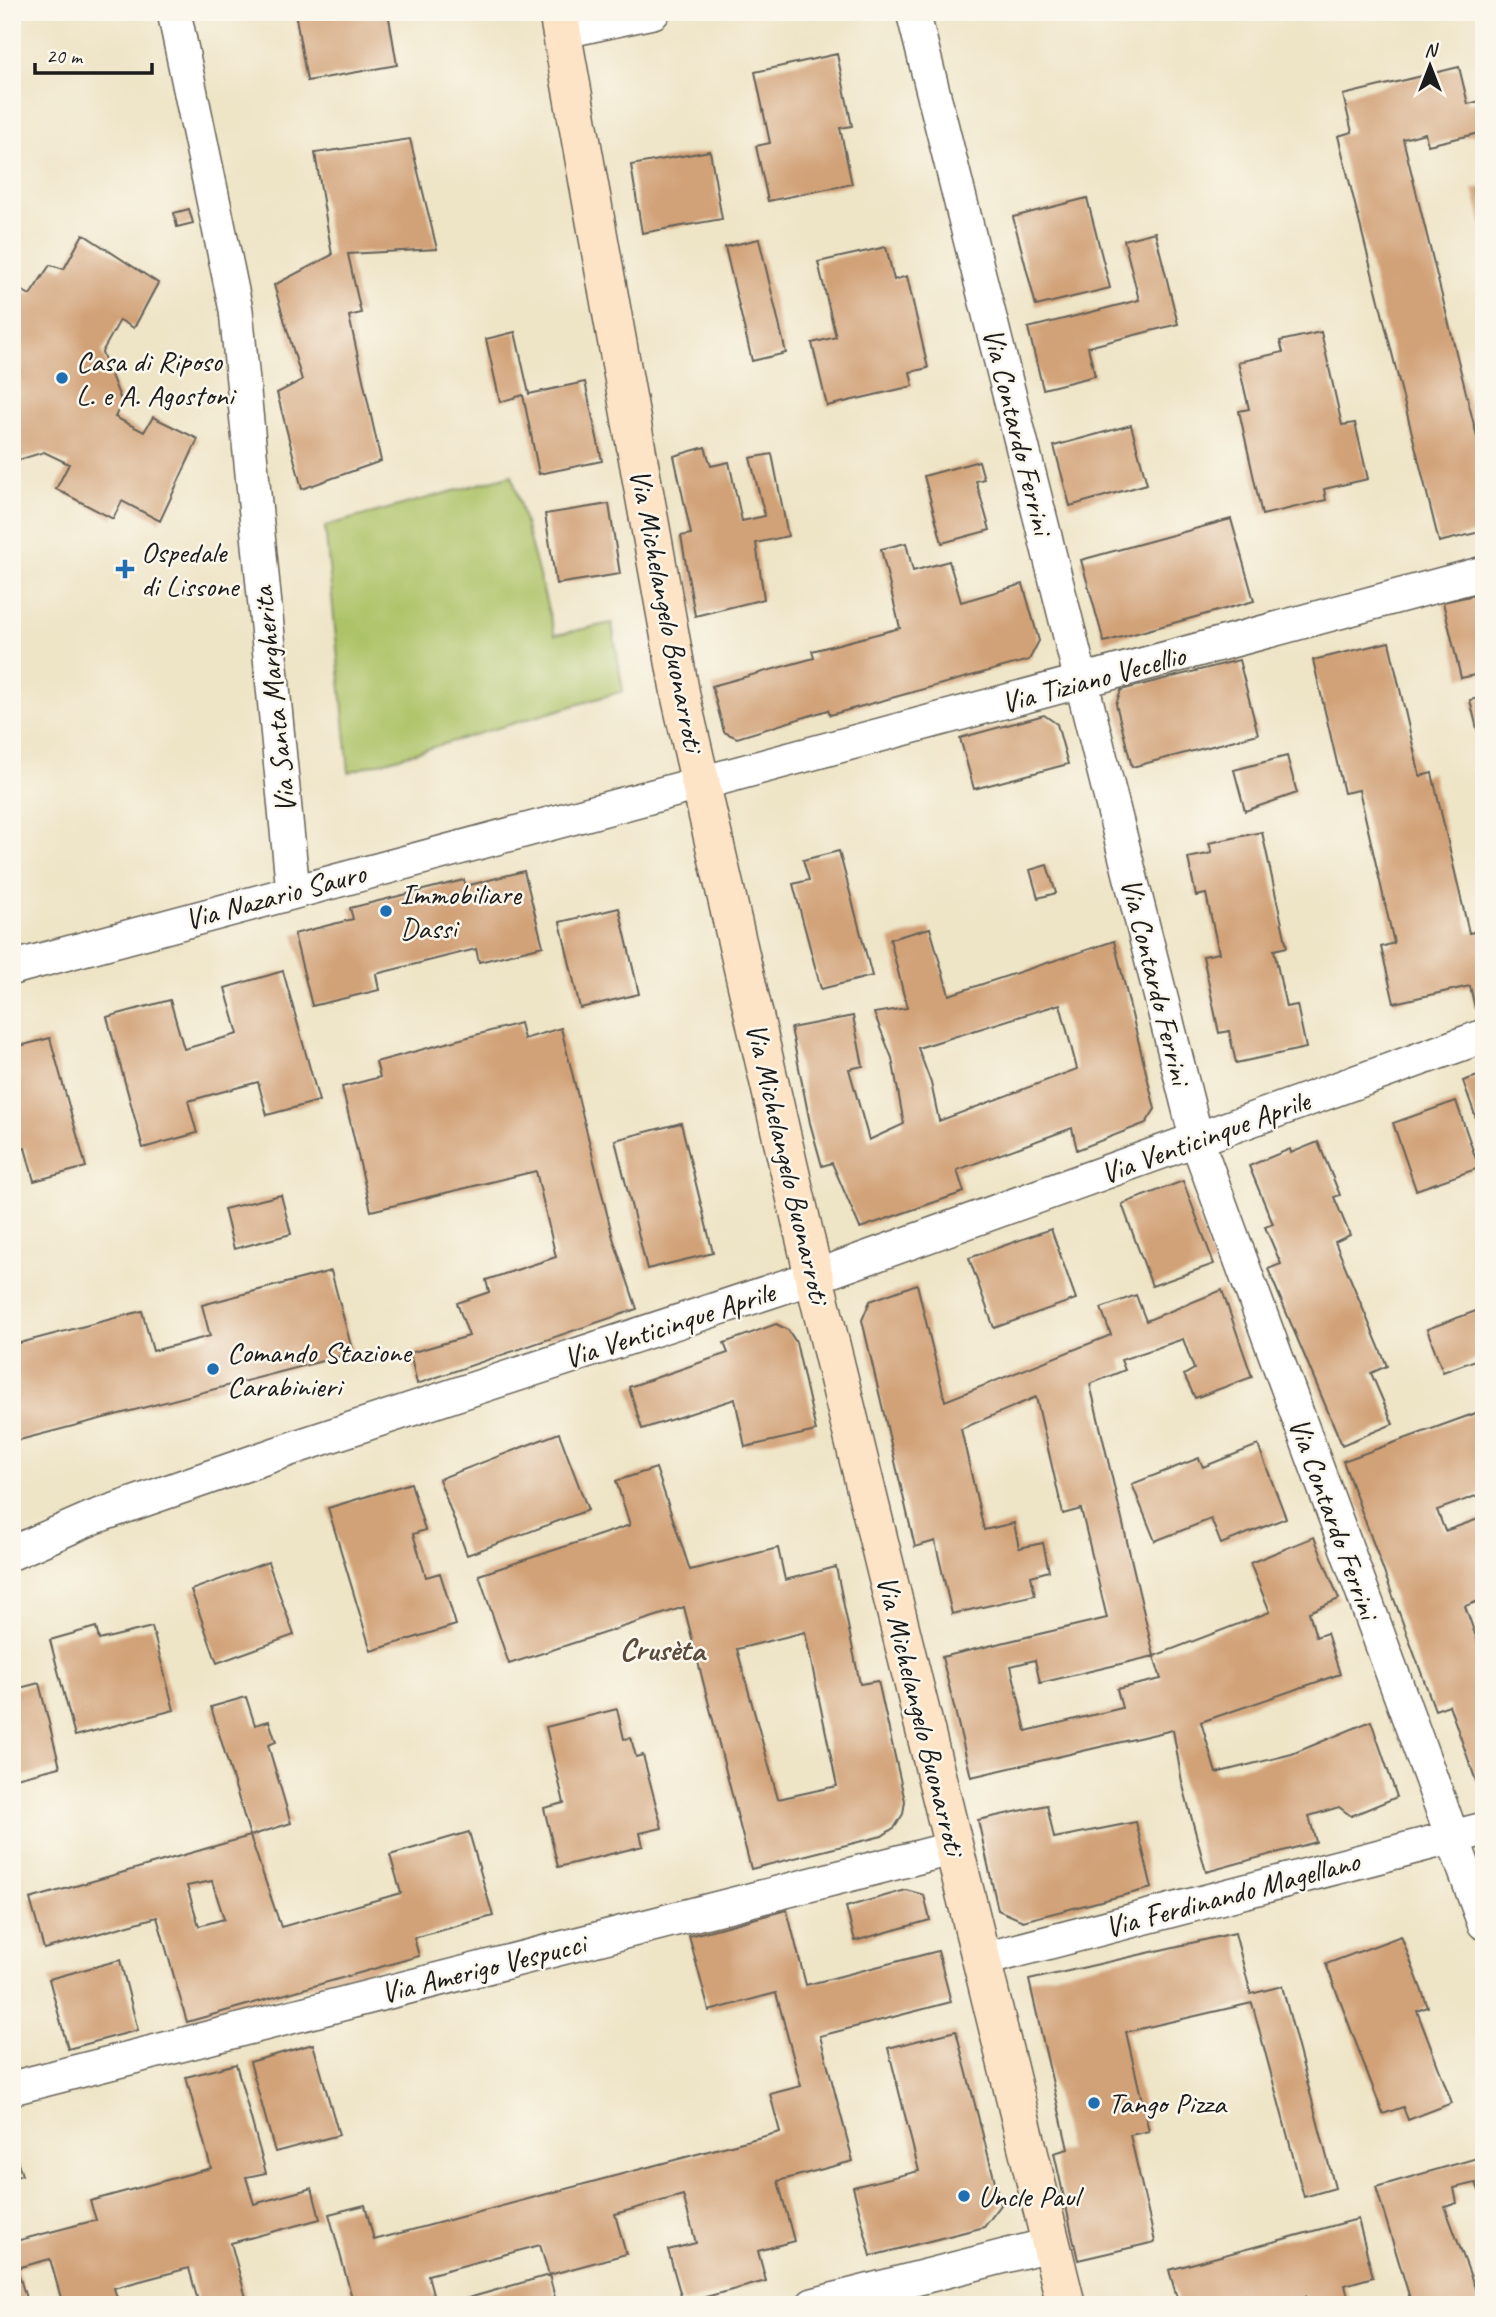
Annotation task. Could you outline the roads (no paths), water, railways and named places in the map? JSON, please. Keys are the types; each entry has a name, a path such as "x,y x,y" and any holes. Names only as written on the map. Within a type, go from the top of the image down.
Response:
{"street":[{"name":"Via Santa Margherita","path":"174,12 236,310 293,891"},
{"path":"559,22 653,12"},
{"name":"Via Contardo Ferrini","path":"913,12 1197,1141 1484,1923"},
{"name":"Via Michelangelo Buonarroti","path":"559,22 681,698 814,1277 1066,2305"},
{"name":"Via Tiziano Vecellio","path":"701,783 1484,573"},
{"name":"Via Nazario Sauro","path":"12,968 701,783"},
{"name":"Via Venticinque Aprile","path":"12,1553 92,1518 296,1447 814,1277 1484,1036"},
{"name":"Via Ferdinando Magellano","path":"981,1960 1484,1829"},
{"name":"Via Amerigo Vespucci","path":"12,2088 954,1848"},
{"path":"813,2305 1052,2244"}],"place":[{"name":"Casa di Riposo L. e A. Agostoni","path":"62,378"},
{"name":"Ospedale di Lissone","path":"125,569"},
{"name":"Immobiliare Dassi","path":"386,911"},
{"name":"Comando Stazione Carabinieri","path":"213,1369"},
{"name":"Tango Pizza","path":"1094,2103"},
{"name":"Uncle Paul","path":"964,2196"}],"district":[{"name":"Crusèta","path":"662,1649"}]}
